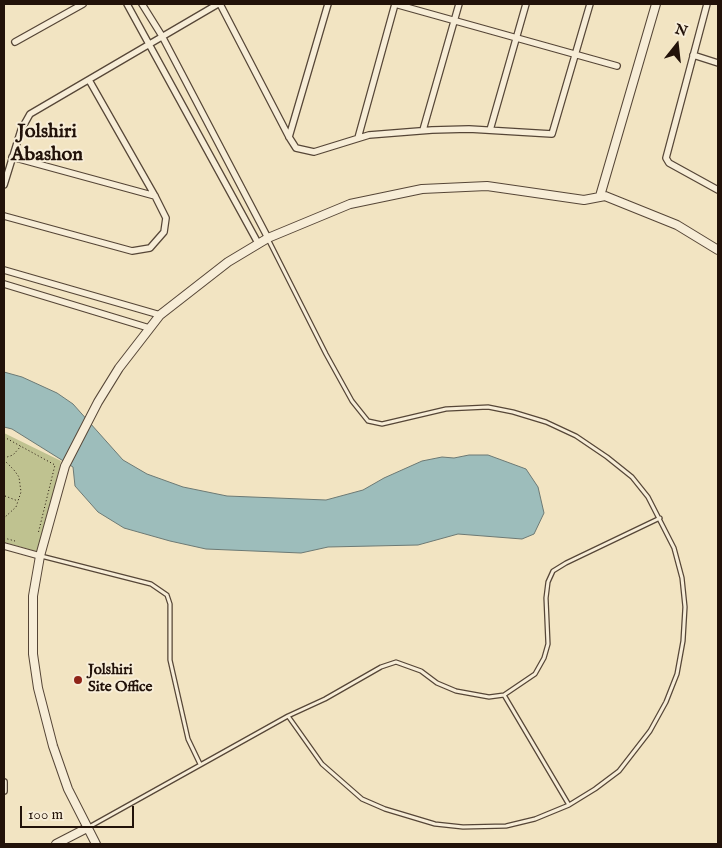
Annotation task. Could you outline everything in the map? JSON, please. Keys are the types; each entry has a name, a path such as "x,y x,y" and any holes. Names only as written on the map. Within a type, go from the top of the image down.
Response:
{"street":[{"path":"15,42 83,4"},
{"path":"127,4 258,243"},
{"path":"142,4 162,36 268,238"},
{"path":"4,185 21,130 30,114 149,43 219,4 289,137 296,148 303,151 314,152 358,138 423,130 490,130 552,134 590,4"},
{"path":"289,137 328,4"},
{"path":"358,138 395,4 453,22 617,66"},
{"path":"423,130 459,4"},
{"path":"490,130 526,4"},
{"path":"600,196 656,4"},
{"path":"708,4 666,161 718,190"},
{"path":"693,55 718,63"},
{"path":"4,216 123,250 140,250 156,243 167,226 166,218 155,196 89,80"},
{"path":"12,157 155,196"},
{"path":"96,844 68,789 58,762 38,688 33,654 32,613 40,556 65,466 90,416 149,328 160,315 228,262 268,238 350,204 422,189 487,186 584,200 600,196 636,207 677,225 718,250"},
{"path":"4,270 160,315"},
{"path":"4,284 149,328"},
{"path":"4,546 40,556"},
{"path":"4,782 4,791"},
{"path":"56,844 87,828"}],"lane":[{"path":"268,238 326,354 352,401 368,421 382,424 429,412 474,407 513,412 546,422 584,441 632,477 648,497 674,548 682,578 685,607 683,640 676,674 666,702 650,731 632,757 619,771 595,789 569,805 535,819 487,828 435,824 410,818 362,799 322,764 288,716"},
{"path":"87,828 288,716 325,699 381,667 396,662 422,672 437,683 456,691 489,697 504,695 535,674 544,658 548,644 546,598 548,582 553,571 660,518"},
{"path":"40,556 152,584 167,595 170,604 170,660 188,739 200,764"},
{"path":"504,695 569,805"}],"path":[{"path":"4,437 55,465 36,538"},
{"path":"4,518 11,513 19,501 21,492 19,477 4,459 14,455 21,446"},
{"path":"5,496 19,501"}],"green space":[{"path":"4,433 61,461 39,552 4,542"}],"water":[{"path":"4,372 22,377 57,393 73,404 123,460 147,474 183,487 227,496 326,500 363,490 384,478 422,461 442,457 454,458 469,455 488,455 526,469 538,487 544,513 534,534 522,539 458,534 418,545 328,547 301,553 206,549 170,541 124,528 98,512 75,486 73,467 12,429 4,427"}],"place":[{"name":"Jolshiri Site Office","path":"78,680"}],"district":[{"name":"Jolshiri Abashon","path":"47,144"}]}
